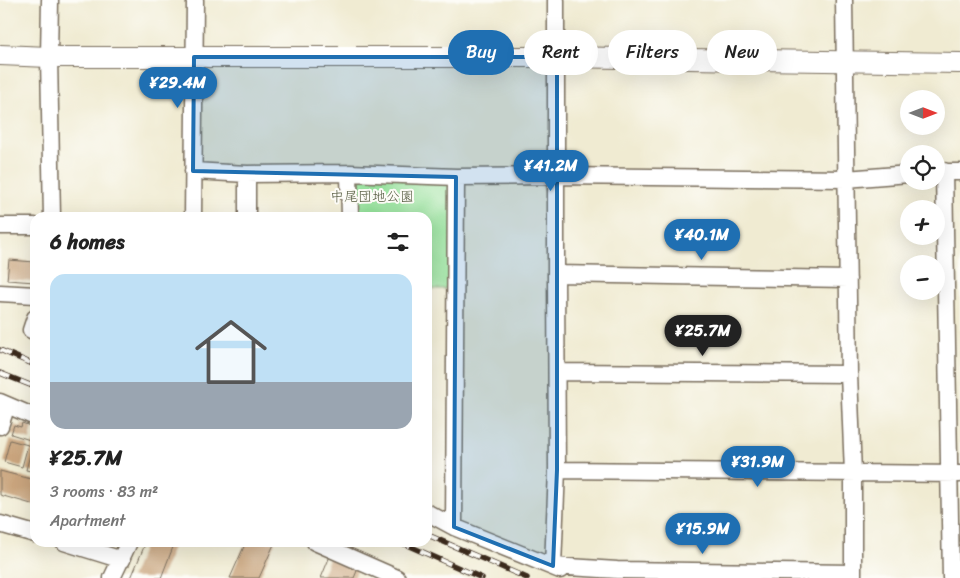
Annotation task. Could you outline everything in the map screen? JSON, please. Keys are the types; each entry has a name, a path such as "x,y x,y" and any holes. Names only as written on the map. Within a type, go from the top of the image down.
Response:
{"street":[{"path":"50,0 52,212"},
{"path":"193,212 195,0"},
{"path":"556,0 557,30"},
{"path":"553,566 612,574 853,575 853,473 849,374 844,0"},
{"path":"0,55 524,57"},
{"path":"598,58 960,63"},
{"path":"553,566 558,470 557,75"},
{"path":"192,171 247,174 349,173 456,177 556,176 846,179 900,175"},
{"path":"947,172 955,473 951,578"},
{"path":"349,173 350,212"},
{"path":"247,174 247,212"},
{"path":"454,527 456,177"},
{"path":"0,226 30,226"},
{"path":"556,274 848,279"},
{"path":"0,293 30,295"},
{"path":"557,372 849,374"},
{"path":"0,426 4,404 30,415"},
{"path":"558,470 955,473"},
{"path":"432,515 454,527 553,566 575,578"},
{"path":"0,524 30,533"},
{"path":"112,578 128,547"},
{"path":"326,547 397,578"},
{"path":"107,548 122,560"}],"highlighted area":[{"path":"194,57 557,57 557,470 553,566 454,527 456,177 193,171"}],"green space":[{"name":"中尾団地公園","path":"349,173 456,177 455,289 432,289 432,212 350,212"}],"building":[{"path":"9,260 30,262 30,282 7,280"},
{"path":"22,423 30,426 30,440 11,434 14,425 21,427"},
{"path":"10,440 28,445 22,467 4,462"},
{"path":"30,455 30,471 26,470"},
{"path":"0,471 30,479 30,504 0,495"},
{"path":"144,547 173,547 161,578 131,578"},
{"path":"244,547 273,547 259,578 230,578"},
{"path":"330,556 359,566 354,578 321,578"}],"railway":[{"path":"0,350 30,363"},
{"path":"0,373 30,385"},
{"path":"432,537 527,578"},
{"path":"411,547 482,578"}]}
